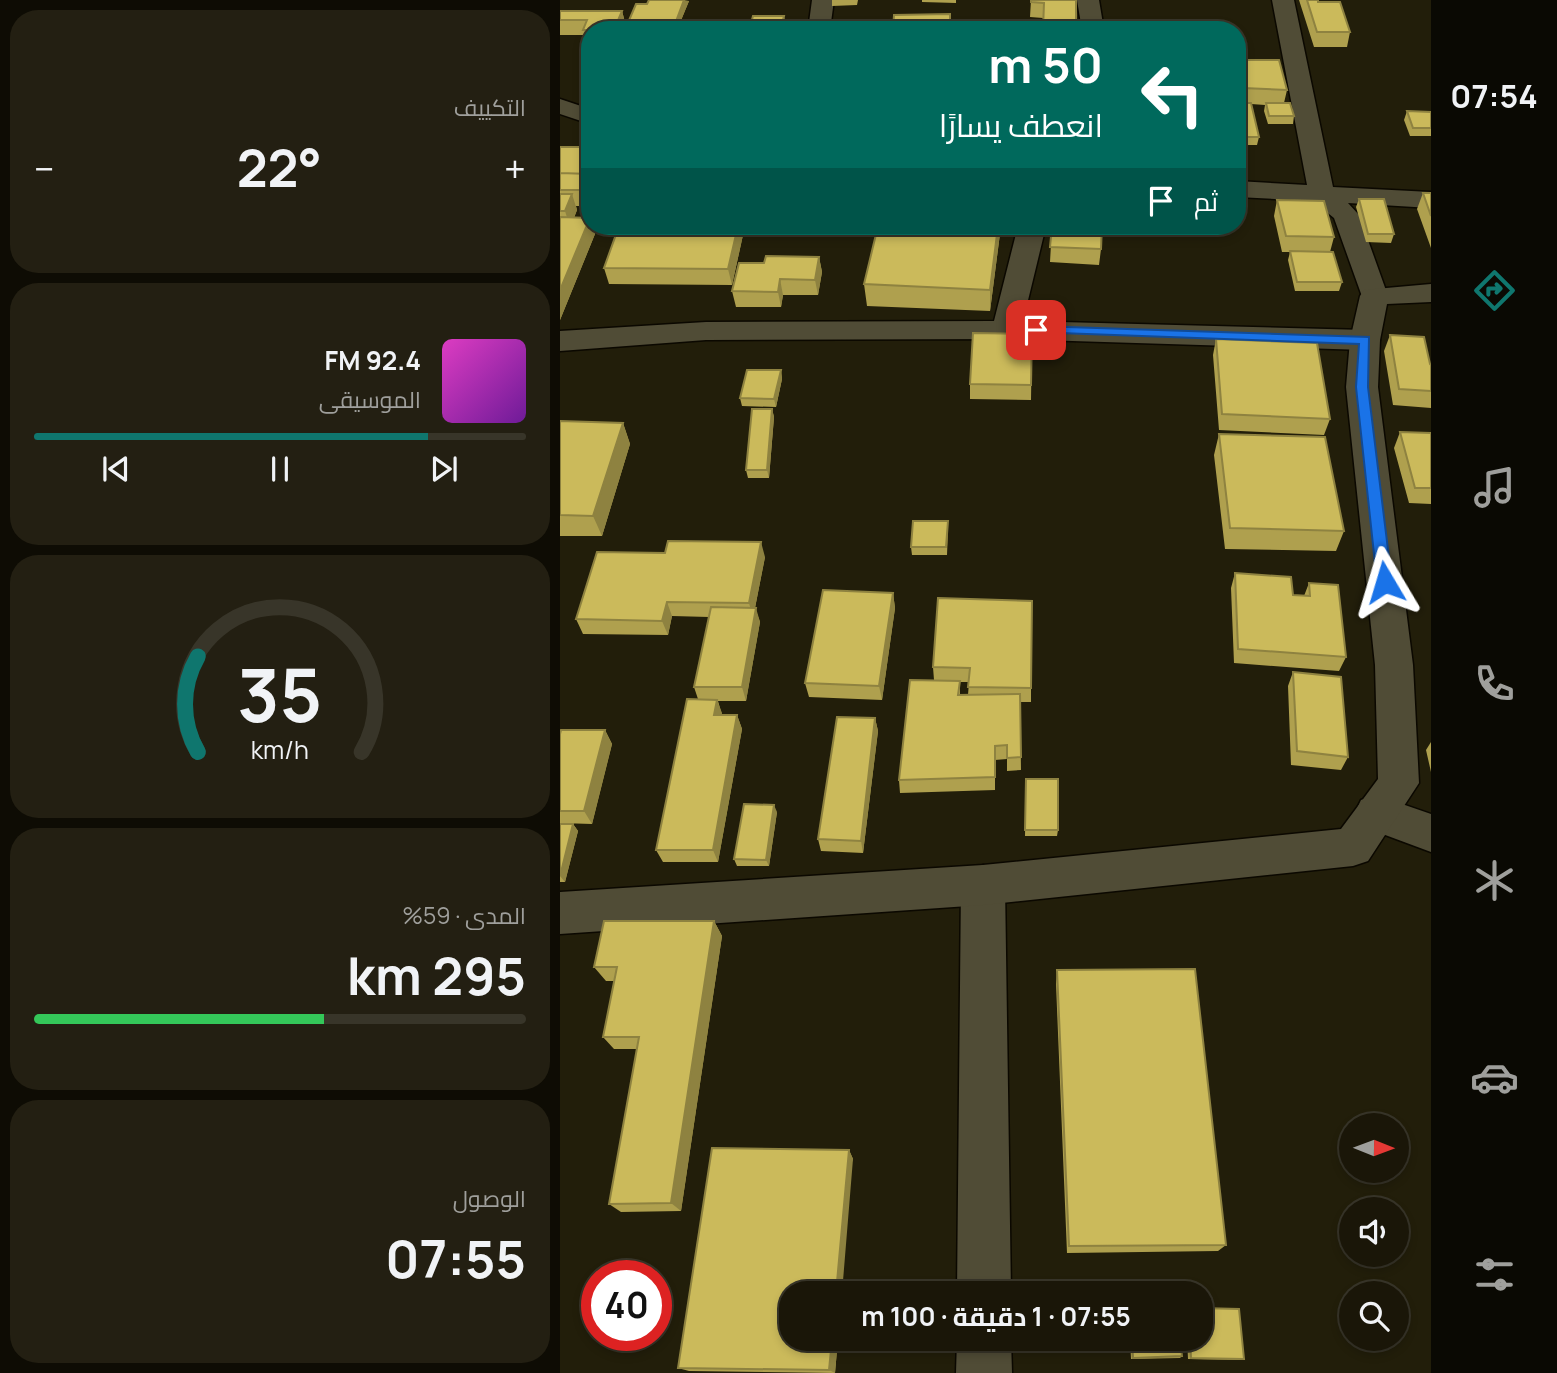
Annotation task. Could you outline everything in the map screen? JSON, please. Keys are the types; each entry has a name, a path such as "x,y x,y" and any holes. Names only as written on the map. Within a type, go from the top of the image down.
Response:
{"street":[{"path":"820,21 823,0"},
{"path":"1088,0 1092,21"},
{"path":"560,913 983,886 1353,847 1399,783 1394,665 1362,387 1365,340 1374,296 1346,215 1322,195 1283,0"},
{"path":"560,106 581,114"},
{"path":"1246,190 1431,200"},
{"path":"1006,330 1030,235"},
{"path":"1374,296 1431,293"},
{"path":"560,341 706,331 1006,330 1365,340"},
{"path":"1376,813 1431,833"},
{"path":"983,886 984,1281"},
{"path":"984,1351 984,1373"}],"building":[{"path":"649,0 684,0 676,21 629,21 636,4 647,4"},
{"path":"1076,0 1076,21 1043,21 1044,3 1031,2"},
{"path":"1307,0 1340,2 1350,32 1317,32"},
{"path":"560,11 622,11 618,21 560,20"},
{"path":"950,14 950,21 894,21 894,15"},
{"path":"753,16 784,16 783,21 752,21"},
{"path":"1246,60 1279,60 1287,90 1246,88"},
{"path":"1246,103 1251,103 1259,137 1246,137"},
{"path":"1266,103 1290,103 1294,116 1269,116"},
{"path":"1407,111 1431,112 1431,128 1413,128"},
{"path":"560,147 581,147 581,174 560,173"},
{"path":"560,173 581,174 581,190 560,190"},
{"path":"1423,193 1431,193 1431,216"},
{"path":"560,194 572,194 565,211 560,211"},
{"path":"1359,199 1384,199 1394,234 1368,234"},
{"path":"1277,200 1324,201 1334,237 1286,236"},
{"path":"560,217 581,218 583,235 560,290"},
{"path":"616,235 736,235 728,269 604,268"},
{"path":"876,235 997,235 990,290 864,284"},
{"path":"1051,235 1102,235 1101,249 1050,247"},
{"path":"1290,251 1333,252 1342,282 1297,282"},
{"path":"766,256 819,257 815,280 780,279 778,292 732,291 739,263 764,263"},
{"path":"973,333 1032,334 1031,385 970,384"},
{"path":"1390,335 1424,337 1431,365 1431,391 1399,389"},
{"path":"1216,339 1317,343 1330,419 1222,414"},
{"path":"747,370 781,370 774,399 740,398"},
{"path":"752,409 772,409 767,470 746,470"},
{"path":"560,421 623,423 593,516 560,515"},
{"path":"1400,432 1431,433 1431,488 1415,488"},
{"path":"1219,434 1325,437 1344,531 1230,528"},
{"path":"913,521 948,521 946,547 911,547"},
{"path":"668,541 761,542 749,603 667,602 662,621 576,619 597,552 665,553"},
{"path":"1235,573 1291,577 1293,595 1310,596 1309,583 1338,585 1346,657 1238,649"},
{"path":"823,590 893,593 879,686 805,683"},
{"path":"938,598 1032,601 1031,688 968,687 970,668 933,667"},
{"path":"711,607 756,608 742,687 694,687"},
{"path":"1293,672 1341,677 1348,757 1297,751"},
{"path":"910,680 960,681 958,695 1020,694 1021,757 1007,758 1007,745 995,746 995,777 899,780"},
{"path":"687,699 717,700 714,715 737,715 713,850 656,850"},
{"path":"837,717 875,718 861,841 818,839"},
{"path":"561,730 605,730 584,811 560,811"},
{"path":"1026,779 1058,779 1058,830 1025,830"},
{"path":"744,804 774,805 766,860 734,859"},
{"path":"560,824 573,824 560,876"},
{"path":"604,921 714,921 671,1203 609,1204 639,1037 603,1037 617,967 594,967"},
{"path":"1195,969 1226,1245 1069,1246 1057,970"},
{"path":"712,1148 849,1150 837,1281 779,1281 779,1351 831,1351 829,1370 678,1368"},
{"path":"1213,1308 1239,1309 1244,1359 1191,1358 1191,1351 1213,1351"},
{"path":"1133,1351 1181,1351 1182,1356 1133,1358"}],"route":[{"path":"1036,330 1365,340 1362,387 1385,582"}]}
